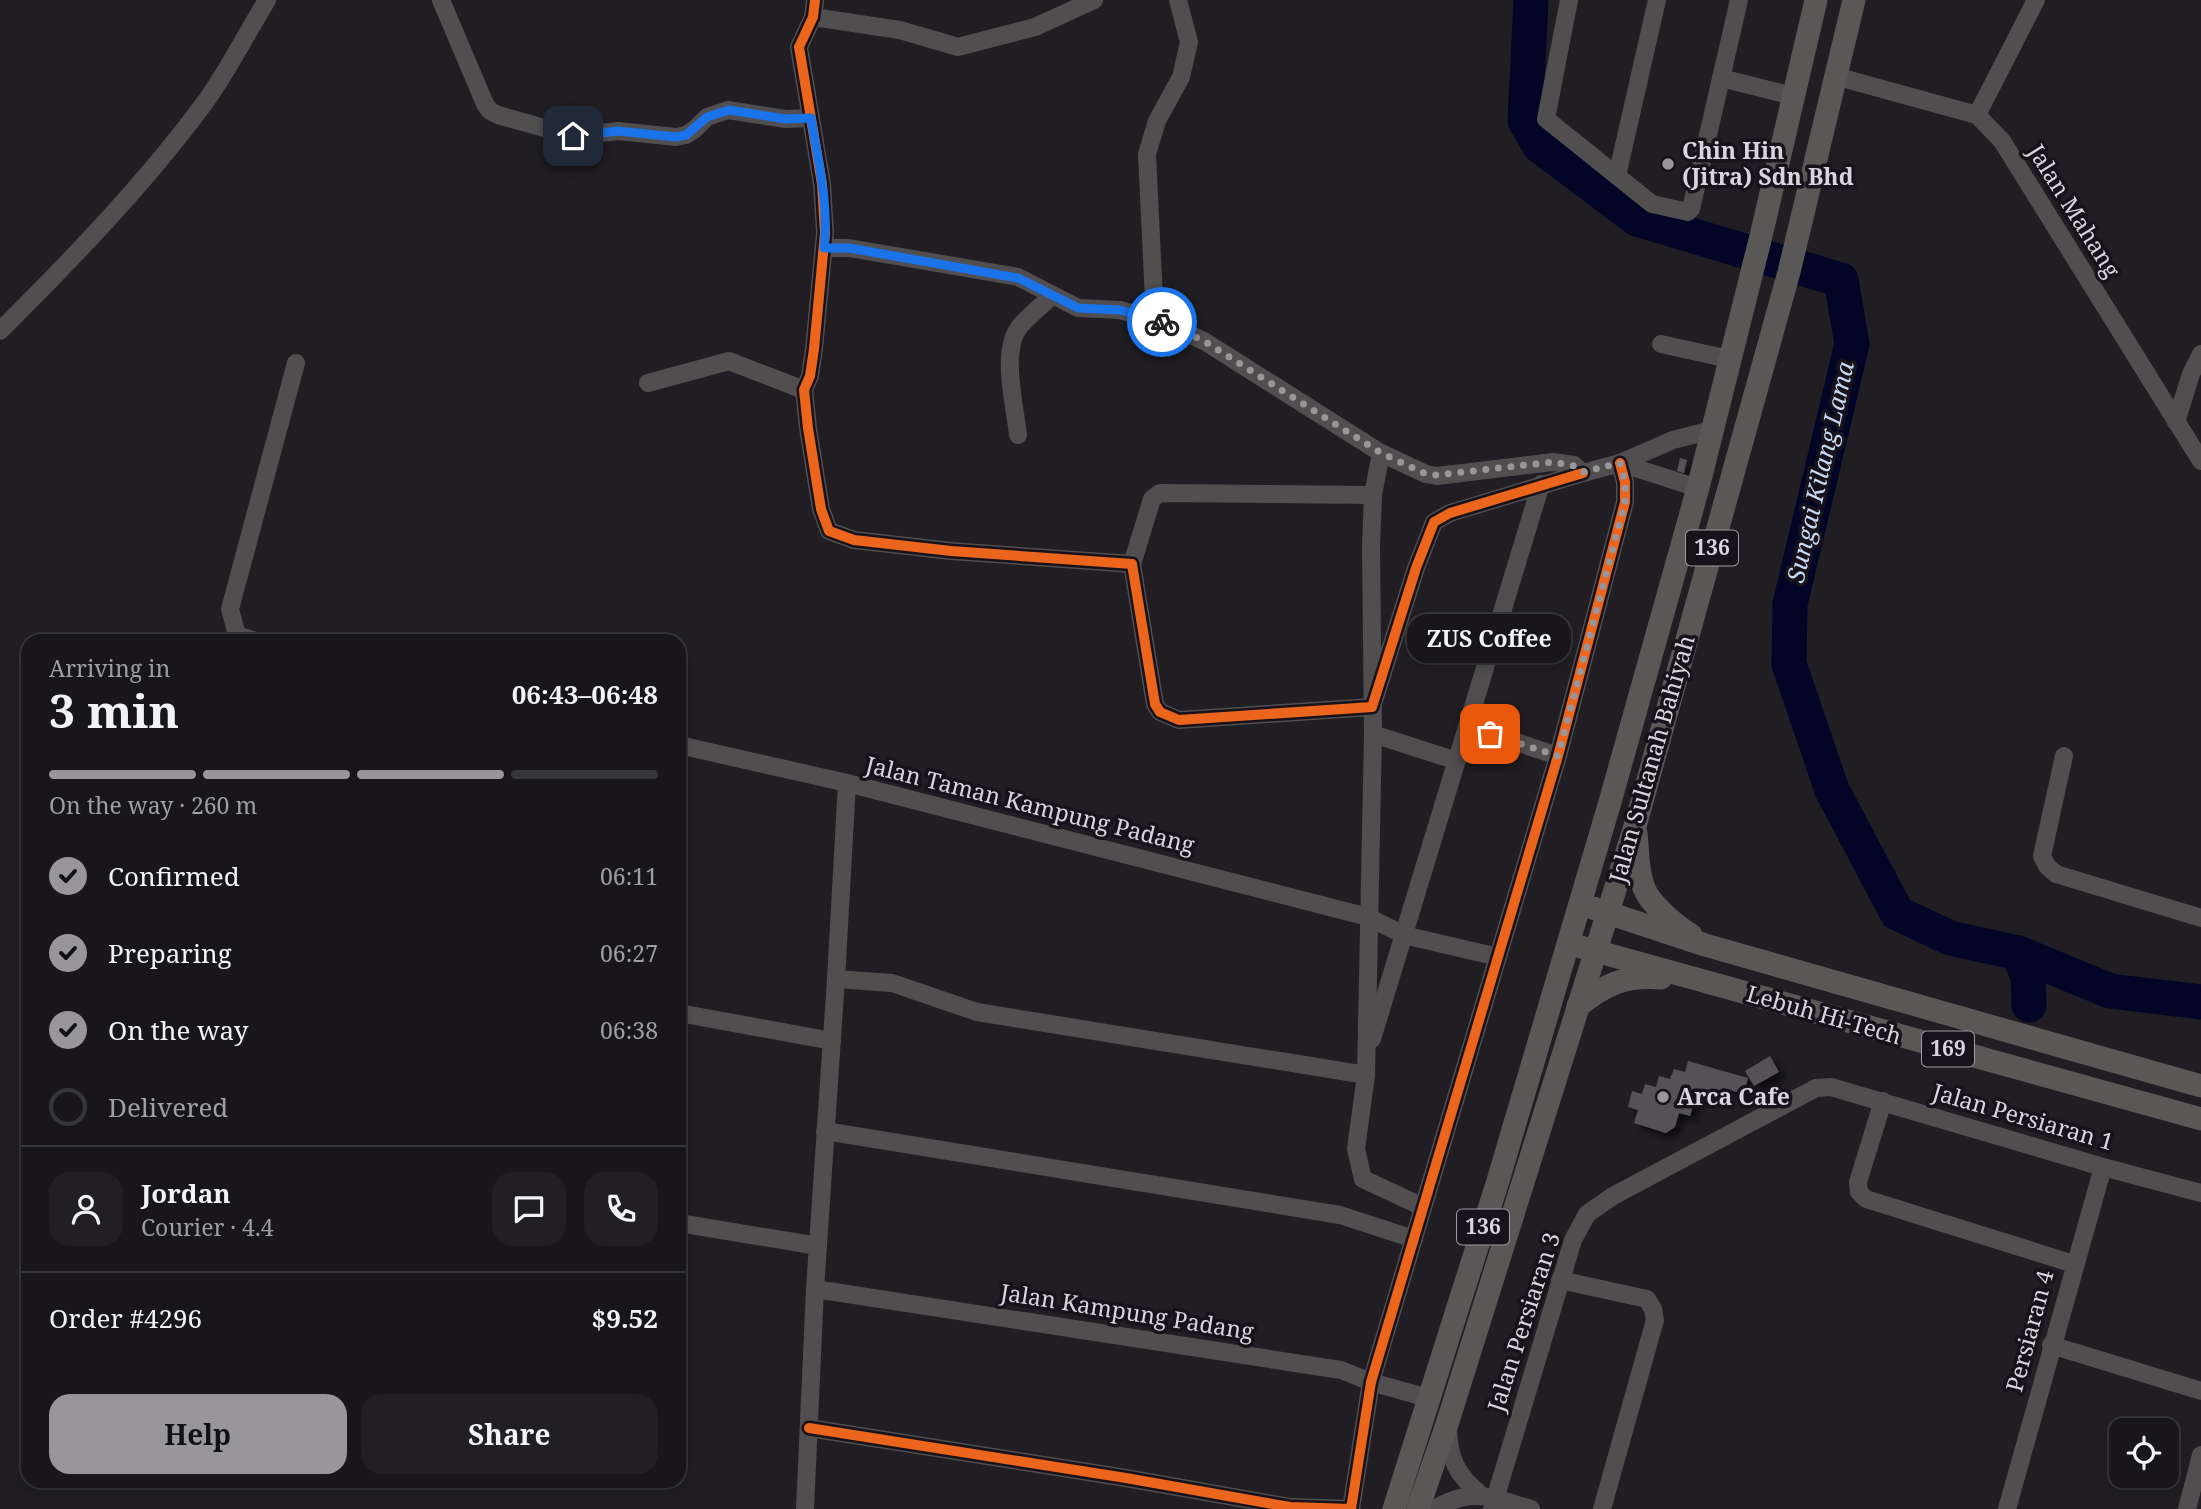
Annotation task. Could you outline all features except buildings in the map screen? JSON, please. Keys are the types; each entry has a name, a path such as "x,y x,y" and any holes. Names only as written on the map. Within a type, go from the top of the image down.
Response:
{"main road":[{"name":"Jalan Sultanah Bahiyah","path":"1394,1509 1497,1184 1698,488 1816,0"},
{"name":"Jalan Sultanah Bahiyah","path":"1418,1509 1636,822 1788,272 1854,0"},
{"path":"1636,822 1640,875 1645,890 1683,930 1705,945"},
{"name":"Lebuh Hi-Tech","path":"1579,904 1705,945 2201,1086"},
{"name":"Lebuh Hi-Tech","path":"1567,944 2201,1119"},
{"path":"1578,1006 1594,993 1618,980 1641,977 1694,979"}],"street":[{"path":"0,331 57,273 157,162 197,113 225,72 267,0"},
{"path":"441,0 485,104 498,116 573,136 618,131 676,137 686,135 707,117 729,110 786,119 811,118"},
{"path":"1094,0 1035,27 958,47 814,8 799,47 822,184 825,233 814,349 810,376 804,390 821,509 829,531 868,542 1132,564"},
{"path":"1155,320 1154,254 1147,154 1157,121 1181,77 1189,42 1178,0"},
{"path":"1569,0 1546,118 1652,204 1688,212 1691,209 1739,0"},
{"path":"1617,176 1657,0"},
{"path":"1977,116 2036,0"},
{"name":"Jalan Mahang","path":"1835,76 1977,116 2002,141 2176,422 2195,441 2201,461"},
{"path":"1721,78 1793,96"},
{"path":"824,248 849,248 1018,278 1078,308 1120,310 1155,320 1204,341 1381,453 1426,474 1553,462 1574,466 1583,472"},
{"path":"1018,435 1010,346 1019,327 1053,295"},
{"path":"1661,344 1729,359"},
{"path":"2176,422 2190,374 2201,354"},
{"path":"648,383 729,360 804,390"},
{"path":"237,634 230,609 296,363"},
{"path":"1372,707 1416,568 1434,522 1450,513 1541,484 1620,463 1673,439 1712,430"},
{"path":"1381,453 1373,495 1373,734 1366,1067 1356,1149 1363,1180 1423,1207"},
{"path":"1620,463 1698,488"},
{"path":"809,1428 1290,1507 1351,1509 1371,1382 1558,756 1625,502 1625,482 1620,463"},
{"path":"1366,1067 1541,484"},
{"path":"1372,707 1183,721 1160,712 1155,704 1132,564 1155,495 1373,495"},
{"path":"1468,726 1558,756"},
{"path":"1373,734 1457,761"},
{"name":"Jalan Taman Kampung Padang","path":"686,747 847,783 1368,916 1404,935 1498,957"},
{"path":"2064,756 2042,856 2047,866 2056,874 2201,918"},
{"path":"805,1509 815,1289 847,783"},
{"path":"836,979 892,983 977,1013 1366,1067"},
{"path":"686,1014 832,1041"},
{"name":"Jalan Persiaran 1","path":"1831,1087 2201,1193"},
{"name":"Jalan Persiaran 3","path":"1489,1501 1573,1240 1587,1214 1613,1196 1816,1088 1831,1087"},
{"path":"1883,1101 1858,1182 1859,1192 1866,1199 2074,1264"},
{"path":"825,1131 1340,1215 1414,1239"},
{"name":"Persiaran 4","path":"2007,1509 2103,1167"},
{"path":"686,1224 818,1246"},
{"path":"1560,1280 1647,1300 1653,1309 1654,1320 1602,1509"},
{"name":"Jalan Kampung Padang","path":"815,1289 1341,1370 1371,1382 1428,1398"},
{"path":"2052,1345 2201,1391"},
{"path":"1448,1421 1452,1459 1467,1483 1489,1501"},
{"path":"2187,1509 2201,1455"},
{"path":"1434,1509 1460,1497 1531,1509"}],"waterway":[{"name":"Sungai Kilang Lama","path":"1531,0 1525,121 1540,146 1637,219 1841,280 1852,344 1790,604 1789,664 1832,790 1897,913 1950,938 2018,953 2110,991 2201,1002"},
{"name":"Sungai Kilang Lama","path":"2018,953 2028,976 2029,1005"}],"cycle path":[{"path":"815,0 813,17 799,47 822,184 825,233 814,349 810,376 804,390 821,509 829,531 854,540 951,551 1132,564 1155,704 1160,712 1179,720 1372,707 1416,568 1434,522 1450,513 1583,473"},
{"path":"809,1428 1290,1507 1351,1509 1371,1382 1558,756 1625,502 1625,482 1620,463"}],"way so far":[{"path":"1162,322 1204,341 1381,453 1426,474 1553,462 1574,466 1583,472 1620,463 1625,482 1625,502 1558,756 1490,734"}],"place":[{"name":"Chin Hin (Jitra) Sdn Bhd","path":"1668,164"},
{"name":"ZUS Coffee","path":"1490,734"},
{"name":"Arca Cafe","path":"1663,1097"}],"route":[{"path":"573,136 618,131 676,137 686,135 707,117 729,110 786,119 811,118 822,184 824,248 849,248 1018,278 1078,308 1120,310 1162,322"}]}
